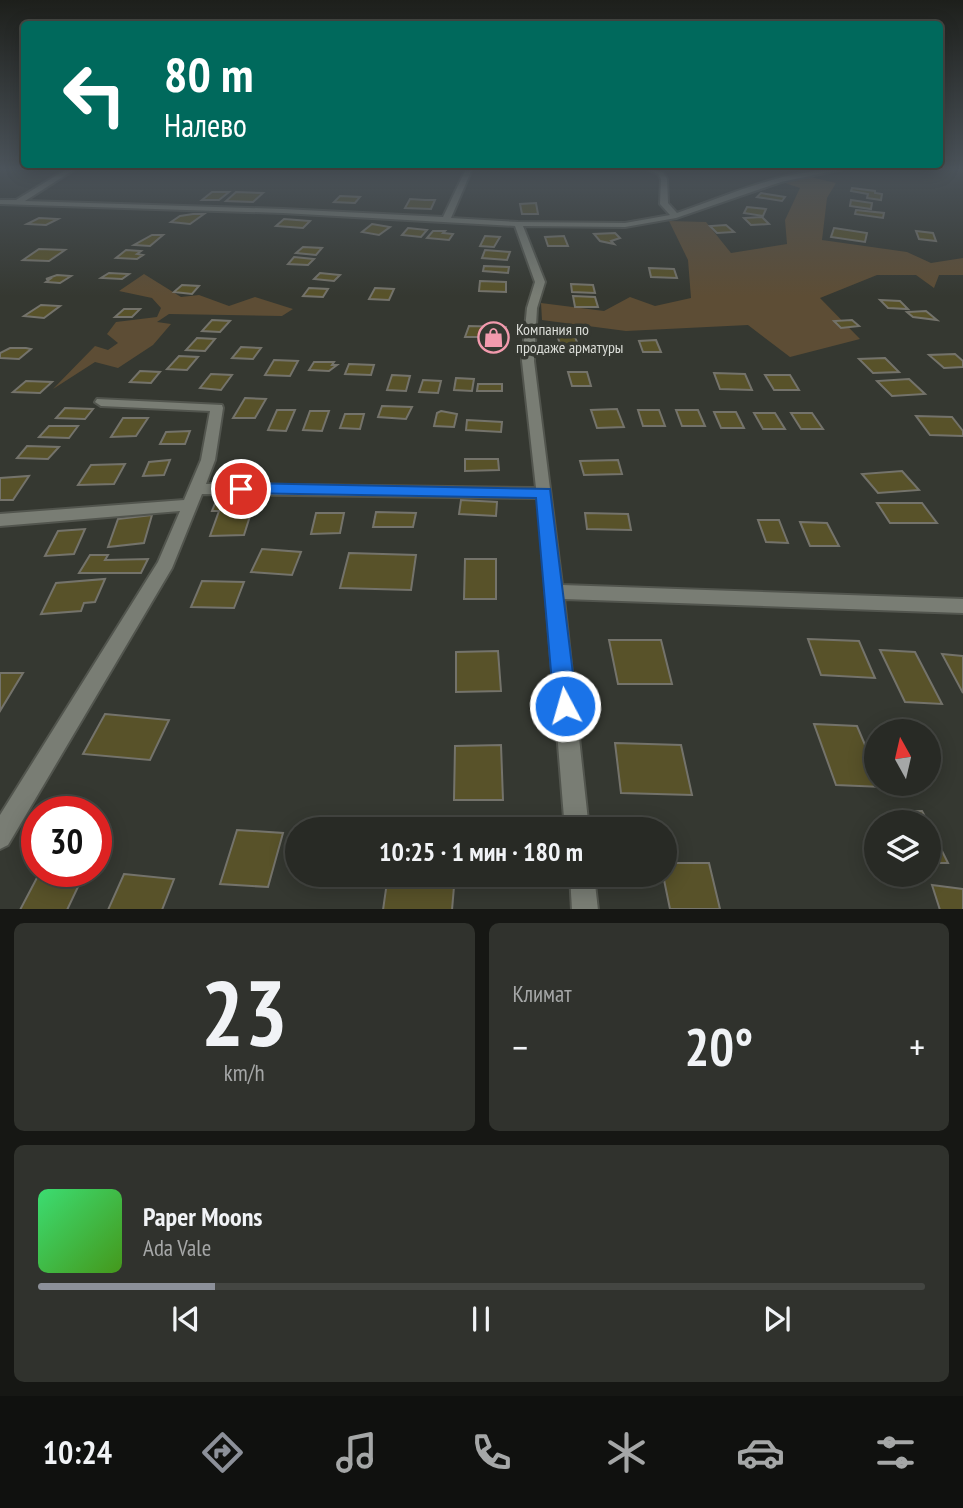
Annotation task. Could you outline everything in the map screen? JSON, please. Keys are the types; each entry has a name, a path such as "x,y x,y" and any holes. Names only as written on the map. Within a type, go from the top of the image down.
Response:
{"street":[{"path":"271,211 447,218 518,224 625,225 689,211"},
{"path":"447,218 450,211"},
{"path":"671,211 676,216"},
{"path":"518,224 540,282 532,301 527,368 544,493 576,817"},
{"path":"0,837 166,564 208,460 217,408 100,402"},
{"path":"0,520 193,497 544,493"},
{"path":"554,592 963,606"},
{"path":"583,887 585,909"}],"shaded area":[{"path":"789,211 825,211 822,240 907,252 931,263 963,258 963,275 939,275 934,288 916,275 877,275 820,298 860,339 790,357 748,325 626,331 542,320 541,303 604,311 630,297 655,306 691,298 688,260 669,221 706,222 731,253 787,244 785,220"},
{"path":"144,274 181,297 199,295 229,306 255,297 293,309 282,316 169,314 157,322 171,324 153,345 118,368 95,362 53,389 95,346 108,350 118,343 107,334 116,322 157,317 161,308 152,298 119,291"}],"building":[{"path":"521,211 538,211 538,214 522,214"},
{"path":"745,211 765,211 763,216"},
{"path":"856,211 884,213 883,218 855,214"},
{"path":"204,214 190,224 171,222 180,216"},
{"path":"762,217 769,224 751,225 744,218"},
{"path":"39,218 58,219 46,225 27,224"},
{"path":"284,219 310,221 303,228 276,226"},
{"path":"372,224 390,227 379,235 362,232"},
{"path":"726,225 734,232 717,233 710,226"},
{"path":"408,228 427,230 421,237 402,235"},
{"path":"834,228 867,233 865,242 831,237"},
{"path":"433,231 453,234 449,240 427,238"},
{"path":"916,231 933,233 936,241 919,239"},
{"path":"615,233 620,238 611,241 614,244 600,241 594,234"},
{"path":"152,235 163,235 150,246 134,245"},
{"path":"485,236 500,237 494,247 480,246"},
{"path":"564,236 568,246 548,246 545,237"},
{"path":"303,247 322,248 316,255 296,253"},
{"path":"39,249 65,250 49,261 23,260"},
{"path":"126,250 141,251 137,254 143,255 137,259 116,258"},
{"path":"485,250 510,252 507,260 482,258"},
{"path":"294,257 314,259 308,265 288,264"},
{"path":"484,266 509,267 508,273 483,271"},
{"path":"649,268 674,269 677,278 651,277"},
{"path":"109,273 129,274 122,279 101,278"},
{"path":"320,273 340,275 334,281 314,279"},
{"path":"57,275 71,276 60,283 46,282 50,279 46,279"},
{"path":"480,281 506,282 506,292 479,291"},
{"path":"571,284 593,285 595,293 572,292"},
{"path":"182,285 199,286 192,294 174,292"},
{"path":"309,288 328,289 323,297 303,296"},
{"path":"375,288 394,289 389,300 369,299"},
{"path":"573,296 595,297 598,307 575,307"},
{"path":"880,300 900,301 908,309 888,308"},
{"path":"41,305 60,306 44,318 24,316"},
{"path":"124,309 140,309 132,317 115,317"},
{"path":"926,311 937,320 913,317 907,312"},
{"path":"212,320 230,321 220,332 202,331"},
{"path":"852,320 859,326 841,328 834,321"},
{"path":"469,326 506,327 506,337 465,337"},
{"path":"555,329 572,329 580,350 562,350"},
{"path":"197,338 215,339 205,351 186,350"},
{"path":"656,340 661,352 643,352 639,341"},
{"path":"241,347 261,348 253,359 232,358"},
{"path":"10,348 31,349 19,359 0,358 0,353"},
{"path":"955,354 963,361 963,367 944,368 929,355"},
{"path":"179,356 198,357 187,370 167,369"},
{"path":"885,358 899,372 873,373 859,359"},
{"path":"274,360 298,361 290,376 265,375"},
{"path":"314,362 334,362 332,365 337,365 329,371 309,370"},
{"path":"349,364 374,365 371,375 345,374"},
{"path":"140,371 160,372 151,383 130,382"},
{"path":"568,372 587,372 591,386 572,386"},
{"path":"714,373 745,374 752,390 720,389"},
{"path":"211,374 232,375 221,390 200,388"},
{"path":"392,375 410,376 406,391 387,390"},
{"path":"765,375 790,375 799,390 774,390"},
{"path":"456,378 474,379 472,391 454,390"},
{"path":"909,379 925,394 892,396 877,381"},
{"path":"423,380 441,381 438,393 419,392"},
{"path":"26,381 52,382 40,393 13,392"},
{"path":"478,384 502,384 502,391 477,391"},
{"path":"245,398 266,399 255,418 233,418"},
{"path":"382,406 412,407 406,419 378,417"},
{"path":"65,408 93,409 85,419 56,418"},
{"path":"617,409 624,427 597,428 591,410"},
{"path":"277,410 295,410 286,431 268,430"},
{"path":"638,410 659,410 665,426 643,426"},
{"path":"676,410 698,410 705,426 682,426"},
{"path":"310,411 329,411 322,431 303,430"},
{"path":"441,411 457,414 454,427 434,426 437,413"},
{"path":"714,412 736,412 744,428 721,428"},
{"path":"754,413 775,413 785,429 763,429"},
{"path":"791,413 812,413 823,429 801,429"},
{"path":"345,414 364,414 360,429 340,428"},
{"path":"916,416 952,417 963,431 963,436 930,435"},
{"path":"123,418 148,418 136,436 111,437"},
{"path":"467,420 502,422 501,432 466,430"},
{"path":"49,426 78,426 69,438 39,437"},
{"path":"190,431 185,444 160,444 166,432"},
{"path":"27,446 59,447 48,459 17,458"},
{"path":"465,459 498,459 499,470 465,471"},
{"path":"170,460 164,475 143,476 149,462"},
{"path":"618,460 622,474 584,475 580,461"},
{"path":"125,464 114,484 78,485 91,465"},
{"path":"902,471 919,490 878,493 862,474"},
{"path":"29,476 13,500 0,500 0,478"},
{"path":"255,500 244,535 210,536 219,511 212,511 216,501"},
{"path":"461,500 497,502 496,516 459,514"},
{"path":"877,503 922,503 937,523 890,523"},
{"path":"376,512 416,513 413,527 373,527"},
{"path":"316,513 344,513 340,533 311,534"},
{"path":"585,513 628,514 631,530 587,529"},
{"path":"152,515 144,543 108,547 118,519"},
{"path":"758,520 779,520 788,543 766,542"},
{"path":"800,522 827,523 839,546 810,546"},
{"path":"85,529 74,554 45,556 58,531"},
{"path":"262,549 301,552 292,575 251,572"},
{"path":"349,553 416,555 411,590 340,588"},
{"path":"90,555 108,555 105,560 148,559 141,573 79,573"},
{"path":"465,559 496,559 496,599 464,599"},
{"path":"105,579 95,602 84,603 81,611 41,614 56,583"},
{"path":"202,581 244,582 234,608 191,607"},
{"path":"808,639 859,641 875,678 821,675"},
{"path":"609,640 661,640 672,684 618,684"},
{"path":"880,650 915,652 942,704 905,702"},
{"path":"498,651 501,691 456,692 456,652"},
{"path":"942,654 963,656 963,693"},
{"path":"0,673 23,673 0,711"},
{"path":"105,714 169,720 150,760 83,754"},
{"path":"814,724 857,726 864,742 864,786 836,785"},
{"path":"615,743 681,745 692,795 621,793"},
{"path":"501,745 503,800 454,800 455,746"},
{"path":"237,830 283,833 268,887 220,884"},
{"path":"941,849 948,863 941,863"},
{"path":"677,863 709,863 720,909 670,909 665,887 677,887"},
{"path":"124,874 174,879 162,909 108,909"},
{"path":"32,887 78,887 67,909 21,909"},
{"path":"386,887 454,887 452,909 383,909"},
{"path":"933,887 963,889 963,909 940,909"}],"place":[{"name":"Компания по продаже арматуры","path":"493,338"}],"route":[{"path":"241,489 544,493 565,706"}]}
